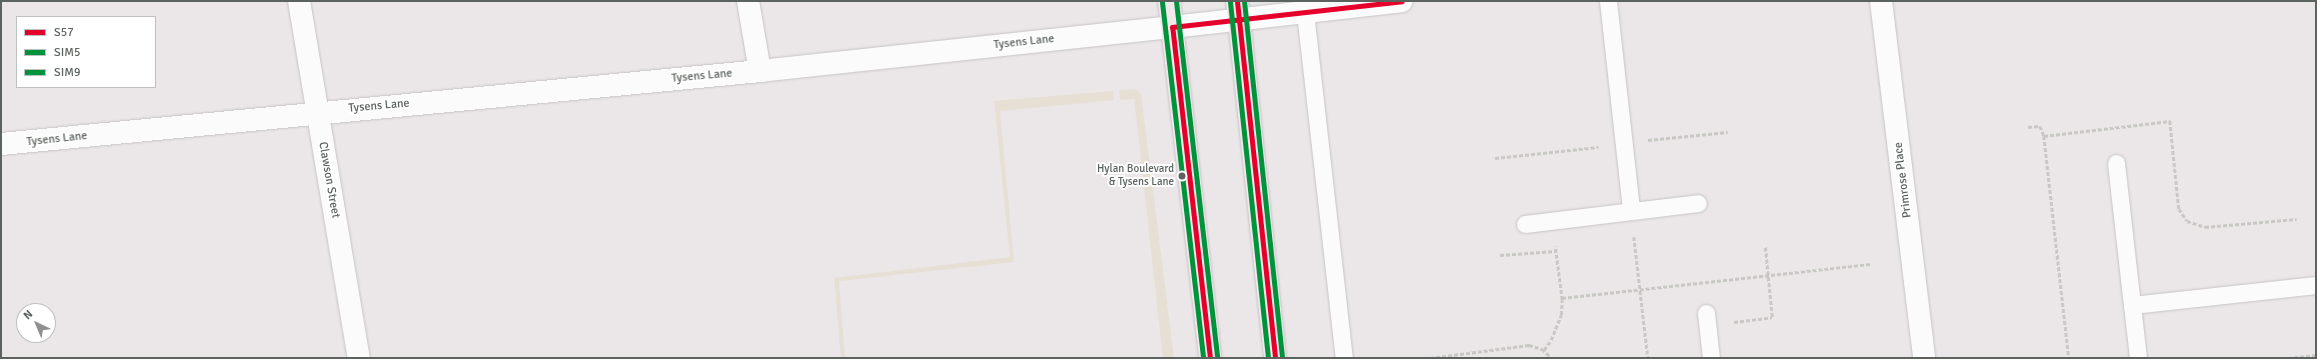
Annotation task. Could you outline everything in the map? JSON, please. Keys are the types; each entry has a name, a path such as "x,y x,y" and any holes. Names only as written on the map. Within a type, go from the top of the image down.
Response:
{"main road":[{"path":"1168,1 1210,358"},
{"path":"1238,10 1275,358"}],"street":[{"name":"Clawson Street","path":"299,1 359,358"},
{"path":"748,1 760,70"},
{"name":"Tysens Lane","path":"1,144 760,70 1172,27 1238,10 1306,12 1402,1"},
{"name":"Primrose Place","path":"1881,1 1924,358"}],"lane":[{"path":"1608,1 1631,211"},
{"path":"1306,12 1344,358"},
{"path":"2116,163 2138,358"},
{"path":"1525,224 1698,204"},
{"path":"2132,305 2316,284"},
{"path":"1707,319 1711,358"}],"path":[{"path":"2044,136 2170,121 2179,209 2187,221 2205,227 2297,219"},
{"path":"2028,127 2040,126 2044,136 2069,358"},
{"path":"1495,158 1728,132"},
{"path":"1544,350 1557,328 1562,298 1554,242"},
{"path":"1707,319 1772,317 1765,246"},
{"path":"1500,255 1556,251"},
{"path":"1562,298 1870,264"},
{"path":"1638,265 1648,358"},
{"path":"1430,358 1529,345 1544,350 1552,358"},
{"path":"2288,358 2316,355"}],"shaded area":[{"path":"1136,89 1141,94 1174,358 1163,358 1134,99 1120,100 1119,90"},
{"path":"1113,91 1114,100 1000,111 1014,262 839,281 845,358 841,358 834,278 1010,257 994,101"}],"transit line":[{"name":"SIM9","path":"1176,1 1217,357"},
{"name":"S57","path":"1237,1 1275,358"},
{"name":"SIM9","path":"1244,1 1282,357"},
{"name":"S57","path":"1210,358 1172,27 1402,1"},
{"name":"SIM5","path":"1162,2 1203,358"},
{"name":"SIM5","path":"1230,2 1268,358"}],"place":[{"name":"Hylan Boulevard & Tysens Lane","path":"1182,176"}]}
